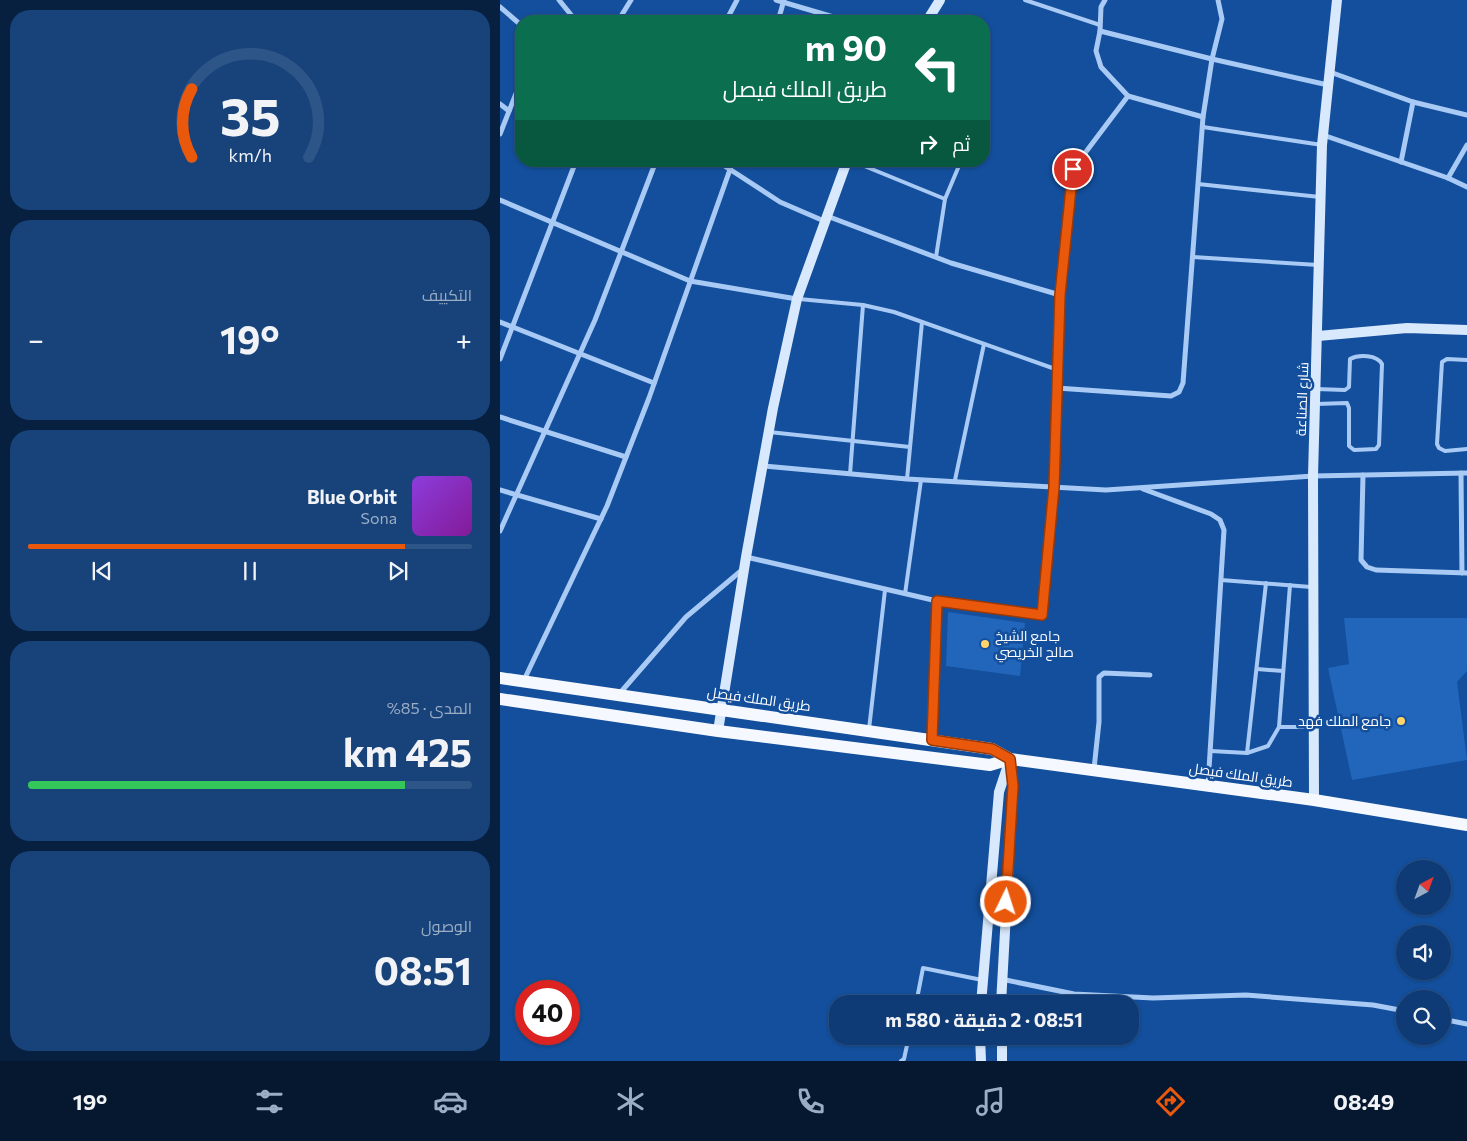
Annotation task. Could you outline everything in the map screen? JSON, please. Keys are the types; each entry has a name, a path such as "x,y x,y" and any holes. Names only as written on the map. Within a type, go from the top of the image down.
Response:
{"main road":[{"name":"طريق الملك فيصل","path":"500,678 869,730 992,749 1010,759 1314,800 1467,825"},
{"name":"طريق الملك فيصل","path":"500,699 718,731 990,765 1010,759"}],"street":[{"path":"559,0 571,15"},
{"path":"622,15 631,0"},
{"path":"729,15 737,0"},
{"path":"776,0 828,15"},
{"path":"931,15 940,0"},
{"path":"1105,0 1101,6 1096,51 1101,67 1128,96 1203,117"},
{"path":"1057,388 1170,396 1179,392 1183,383 1203,117 1212,59 1222,19 1218,0"},
{"name":"شارع الصناعة","path":"1314,800 1313,476 1322,140 1337,0"},
{"path":"780,15 784,1"},
{"path":"500,7 515,20"},
{"path":"1100,28 1212,59 1328,85"},
{"path":"1329,72 1413,102 1467,115"},
{"path":"500,134 515,96"},
{"path":"746,556 937,601 1042,615 1054,487 1060,295 1073,169 1128,96"},
{"path":"1402,162 1413,102"},
{"path":"500,104 509,111"},
{"path":"1322,140 1402,162 1448,178 1467,188"},
{"path":"1448,178 1467,145"},
{"path":"500,359 574,167"},
{"path":"500,531 580,354 654,167"},
{"path":"726,167 780,202 936,257 1060,295"},
{"path":"524,681 601,519 626,457 731,167"},
{"path":"718,731 746,556 797,298 845,167"},
{"path":"500,200 690,281 797,298"},
{"path":"500,322 654,383"},
{"path":"1318,336 1407,328 1467,330"},
{"path":"500,417 626,457"},
{"path":"764,466 907,480 955,480 1106,490 1313,476 1363,475 1464,473 1465,573 1376,570 1367,566 1361,560 1363,475"},
{"path":"1140,488 1211,514 1220,520 1224,530 1208,786"},
{"path":"500,490 601,519"},
{"path":"619,695 686,617 745,568"},
{"path":"932,740 937,601"},
{"path":"1094,770 1099,722 1099,676 1104,673 1150,675"},
{"path":"1002,995 1001,979 1013,786 1010,759"},
{"path":"981,995 999,792 1010,759"},
{"path":"1001,979 1074,994 1153,998 1246,995 1373,1005 1396,1009"},
{"path":"1451,1021 1467,1024"},
{"path":"980,1045 981,1061"},
{"path":"1002,1045 1002,1061"}],"lane":[{"path":"1025,0 1100,28"},
{"path":"1203,128 1322,140"},
{"path":"866,167 945,200"},
{"path":"936,257 945,200 959,167"},
{"path":"1198,184 1321,197"},
{"path":"1193,257 1319,265"},
{"path":"797,298 863,305 894,312 1058,370"},
{"path":"850,474 863,305"},
{"path":"907,480 922,322"},
{"path":"955,480 984,344"},
{"path":"1315,404 1347,403 1349,408 1350,446 1354,450 1376,449 1379,445 1382,364 1379,360 1374,357 1354,357 1350,359 1350,382 1345,390 1316,389"},
{"path":"1467,360 1447,359 1442,362 1437,444 1439,448 1445,451 1467,449"},
{"path":"769,432 910,447"},
{"path":"905,594 921,480"},
{"path":"1221,580 1313,587"},
{"path":"1247,753 1266,584"},
{"path":"1211,751 1247,753 1268,746 1278,727 1290,585"},
{"path":"869,730 884,590"},
{"path":"1257,669 1283,671"},
{"path":"1278,727 1314,727"},
{"path":"918,995 923,968 982,980"},
{"path":"901,1061 904,1059 906,1045"}],"building":[{"name":"جامع الشيخ صالح الخريصي","path":"948,612 1025,623 1020,676 946,666"},
{"name":"جامع الملك فهد","path":"1344,618 1467,618 1467,671 1457,682 1467,760 1352,780 1328,668 1349,664"}],"place":[{"name":"جامع الشيخ صالح الخريصي","path":"985,644"},
{"name":"جامع الملك فهد","path":"1401,721"}],"route":[{"path":"1006,902 1013,786 1010,759 992,749 932,740 937,601 1042,615 1054,487 1060,295 1073,169"}]}
